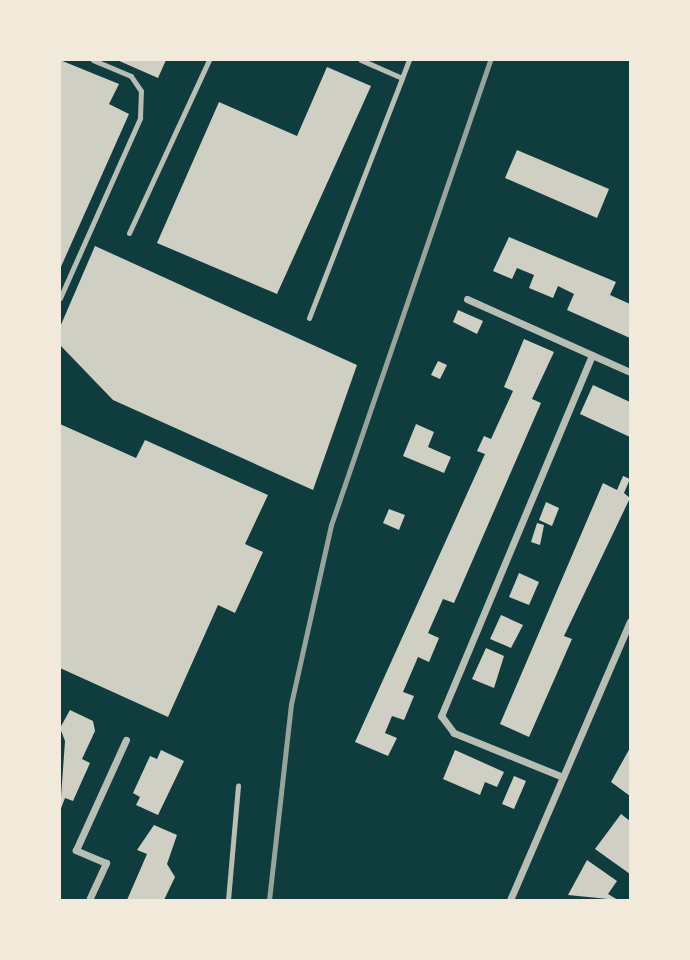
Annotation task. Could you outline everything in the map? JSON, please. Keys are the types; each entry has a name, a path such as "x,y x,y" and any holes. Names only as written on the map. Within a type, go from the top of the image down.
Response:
{"street":[{"path":"467,299 631,372"},
{"path":"564,777 454,733 441,716 592,355"},
{"path":"510,901 631,622"},
{"path":"89,901 106,863 76,850 126,740"}],"lane":[{"path":"60,298 140,118 141,90 131,76 93,60"},
{"path":"130,233 209,60"},
{"path":"361,60 402,78"},
{"path":"309,318 409,60"},
{"path":"228,901 238,785"}],"building":[{"path":"60,60 119,84 109,104 129,114 60,269"},
{"path":"117,60 166,60 158,78"},
{"path":"327,67 371,86 277,294 157,243 219,102 297,136"},
{"path":"517,150 609,189 597,218 505,178"},
{"path":"509,237 616,282 610,295 630,304 630,338 567,310 574,294 558,286 553,298 529,288 534,275 517,268 512,279 493,271"},
{"path":"95,246 357,365 313,490 113,400 60,345 60,327"},
{"path":"458,310 483,321 477,334 453,322"},
{"path":"524,339 554,352 532,399 541,403 454,603 443,599 428,633 439,638 429,662 418,657 403,692 414,696 404,720 392,716 385,733 397,738 388,756 355,742 485,454 477,451 484,436 491,439 513,391 504,387"},
{"path":"438,361 447,365 440,379 431,375"},
{"path":"593,385 630,402 630,437 580,414"},
{"path":"60,424 136,458 145,440 268,495 245,544 263,552 235,613 218,605 168,717 60,668"},
{"path":"416,424 434,432 428,447 451,457 444,473 403,456"},
{"path":"623,476 630,479 624,493 630,498 564,636 572,639 529,737 500,724 603,483 617,490"},
{"path":"546,502 559,508 552,526 539,520"},
{"path":"389,509 405,515 399,530 383,523"},
{"path":"537,523 544,525 540,545 531,542"},
{"path":"519,573 539,582 529,605 509,597"},
{"path":"501,615 523,625 511,648 490,639"},
{"path":"486,648 504,656 494,688 472,679"},
{"path":"70,710 93,721 95,731 82,759 90,763 73,801 65,798 60,811 65,741 60,728"},
{"path":"630,748 630,796 611,782"},
{"path":"161,750 184,761 158,815 136,805 140,797 133,793 150,756 157,759"},
{"path":"455,750 504,772 497,787 485,782 480,795 443,779"},
{"path":"514,776 526,781 514,809 502,804"},
{"path":"621,814 630,821 630,874 595,849"},
{"path":"154,825 177,835 167,864 175,877 164,900 127,900 147,854 137,850"},
{"path":"587,860 617,881 608,894 618,900 568,895"}],"railway":[{"path":"269,900 291,704 331,525 490,60"}]}
